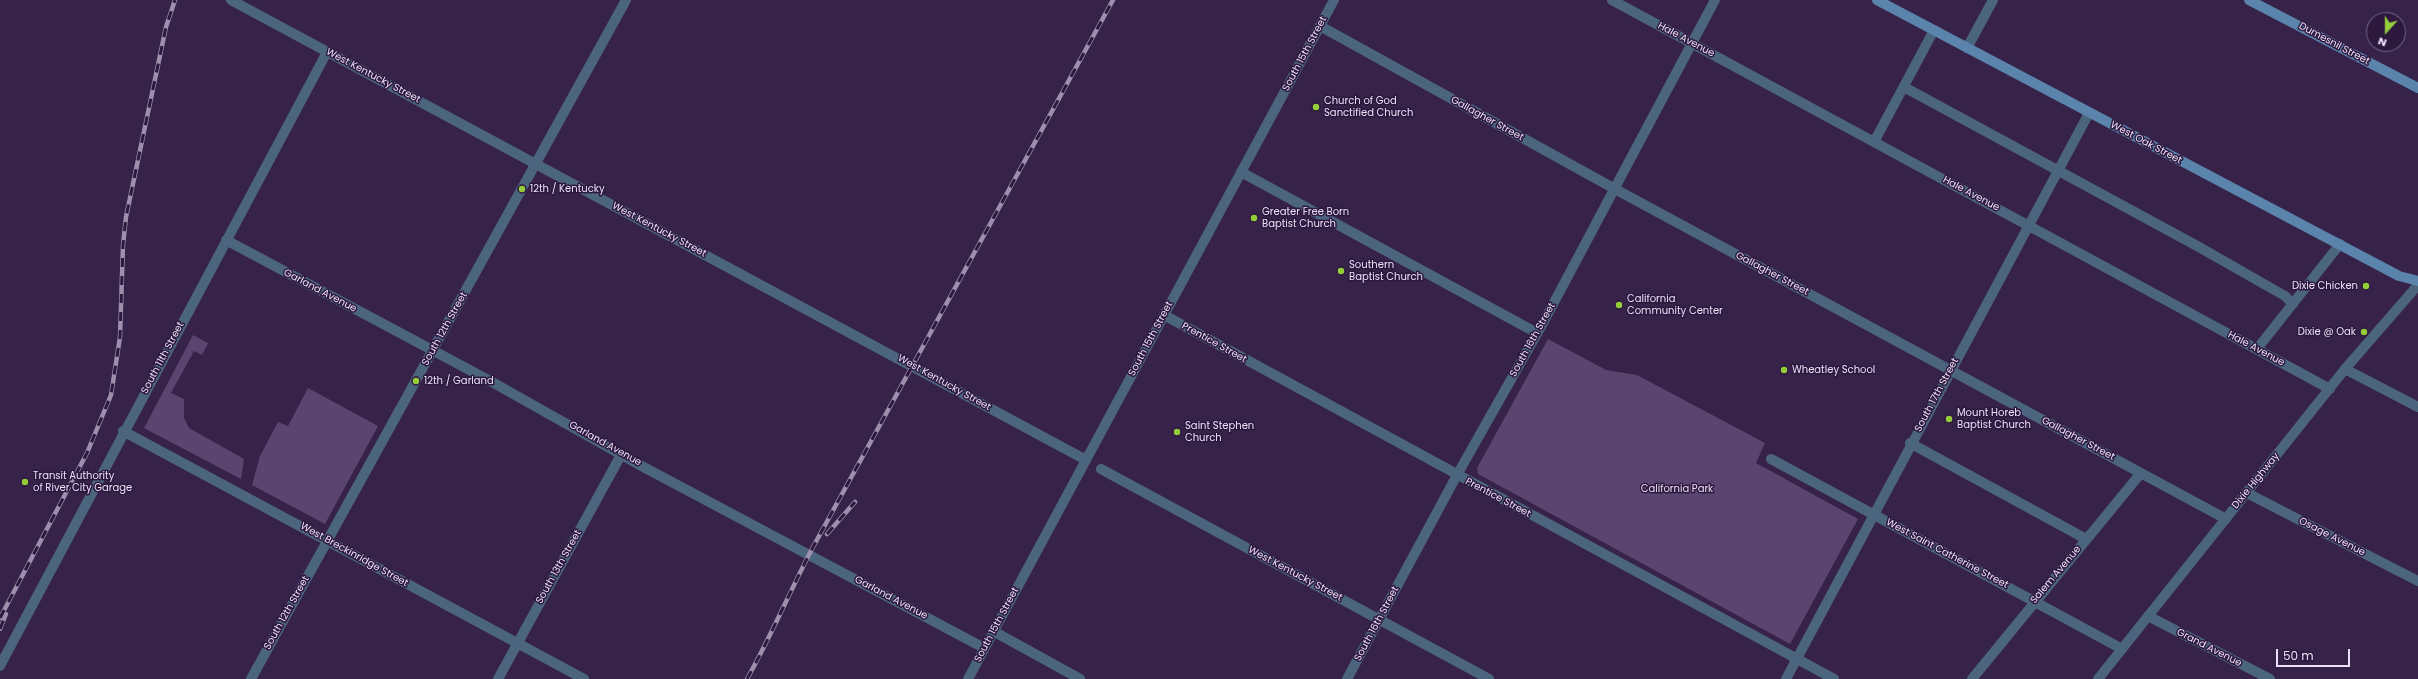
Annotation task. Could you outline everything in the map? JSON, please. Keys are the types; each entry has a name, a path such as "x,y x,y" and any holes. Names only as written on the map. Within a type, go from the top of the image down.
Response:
{"main road":[{"name":"West Oak Street","path":"1877,0 2399,276 2418,281"},
{"name":"Dumesnil Street","path":"2249,0 2418,88"}],"street":[{"name":"West Kentucky Street","path":"231,0 1086,460"},
{"name":"South 12th Street","path":"251,679 626,0"},
{"name":"South 15th Street","path":"968,679 1334,0"},
{"name":"Hale Avenue","path":"1612,0 2330,389"},
{"name":"South 16th Street","path":"1348,679 1457,475 1537,333 1615,189 1690,42 1715,0"},
{"path":"1967,48 1993,0"},
{"name":"Gallagher Street","path":"1320,26 1615,189 2226,519"},
{"path":"1874,142 1934,30"},
{"name":"South 11th Street","path":"0,666 123,431 327,52"},
{"path":"1904,87 2199,247 2285,296 2293,304"},
{"name":"South 17th Street","path":"1786,679 1874,515 1910,443 2089,113"},
{"path":"1241,172 1537,333"},
{"name":"Garland Avenue","path":"226,240 433,351 621,455 984,648"},
{"path":"2257,349 2340,244"},
{"name":"Dixie Highway","path":"2098,679 2345,369 2418,285"},
{"name":"Prentice Street","path":"1164,315 1834,679"},
{"path":"2345,369 2418,407"},
{"name":"West Breckinridge Street","path":"123,431 584,679"},
{"path":"1910,443 2086,538"},
{"name":"South 13th Street","path":"498,679 621,455"},
{"name":"West Saint Catherine Street","path":"1771,459 2122,649"},
{"name":"West Kentucky Street","path":"1101,469 1489,679"},
{"name":"Salem Avenue","path":"1972,679 2034,601 2141,473"},
{"name":"Osage Avenue","path":"2247,493 2418,581"},
{"name":"Grand Avenue","path":"2148,616 2270,679"},
{"path":"993,631 1080,679"}],"green space":[{"path":"193,335 208,343 202,355 194,351 171,393 184,399 184,418 189,428 244,459 241,479 144,428"},
{"name":"California Park","path":"1548,339 1606,370 1637,375 1765,443 1756,463 1858,519 1790,644 1478,474 1477,468"},
{"path":"308,388 378,426 325,524 252,485 260,456 278,422 288,426"}],"railway":[{"path":"0,618 87,453 111,395 120,337 123,245 126,217 166,27 175,0"},
{"path":"747,679 813,547 1113,0"},
{"path":"827,534 855,502"},
{"path":"0,629 6,614"}],"place":[{"name":"Church of God Sanctified Church","path":"1316,107"},
{"name":"12th / Kentucky","path":"522,189"},
{"name":"Greater Free Born Baptist Church","path":"1254,218"},
{"name":"Southern Baptist Church","path":"1341,271"},
{"name":"Dixie Chicken","path":"2366,286"},
{"name":"California Community Center","path":"1619,305"},
{"name":"Dixie @ Oak","path":"2364,332"},
{"name":"Wheatley School","path":"1784,370"},
{"name":"12th / Garland","path":"416,381"},
{"name":"Mount Horeb Baptist Church","path":"1949,419"},
{"name":"Saint Stephen Church","path":"1177,432"},
{"name":"Transit Authority of River City Garage","path":"25,482"}]}
